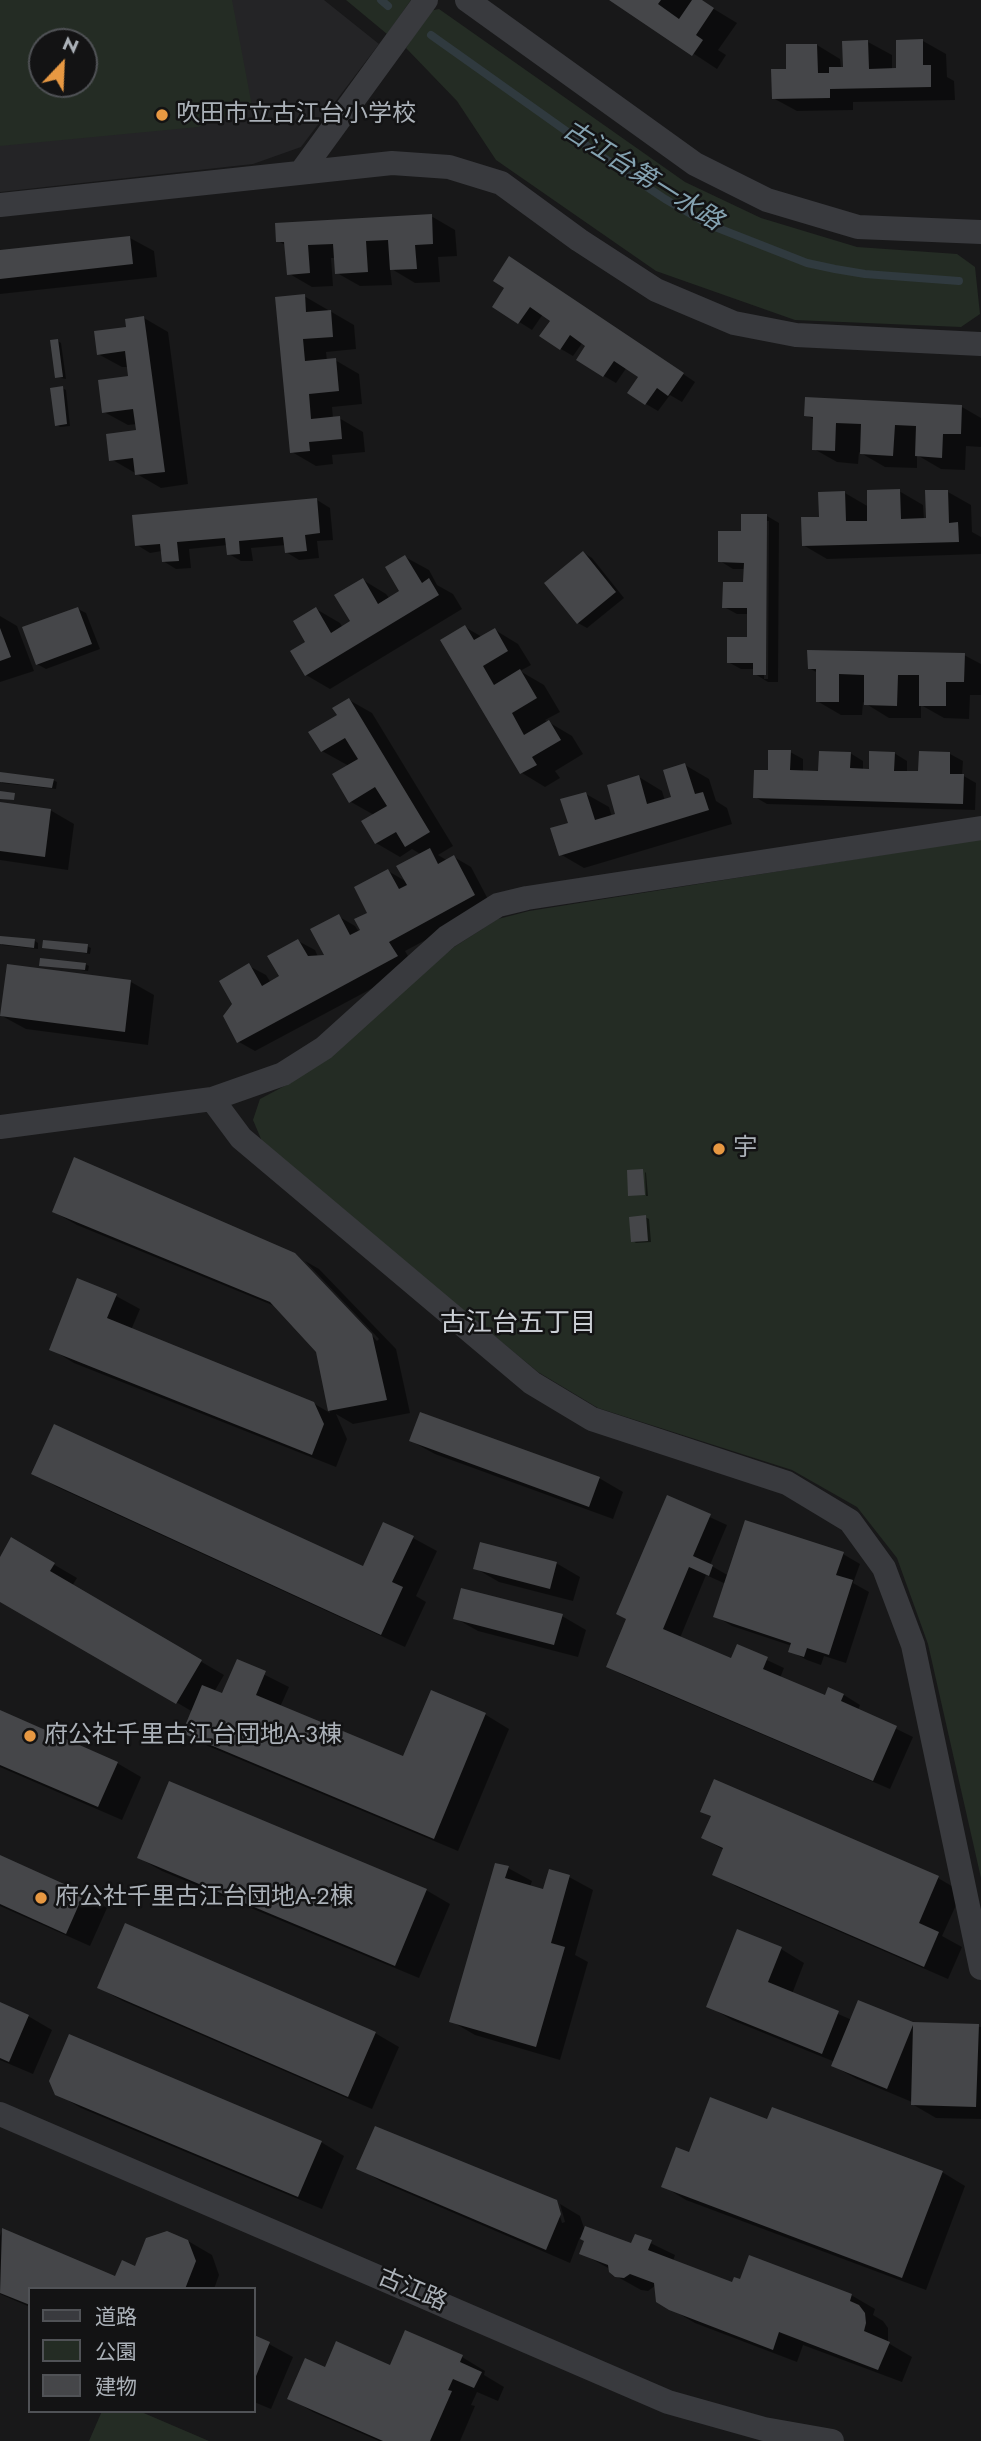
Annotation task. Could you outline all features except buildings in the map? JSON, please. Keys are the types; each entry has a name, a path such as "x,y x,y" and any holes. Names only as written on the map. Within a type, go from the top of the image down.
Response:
{"street":[{"path":"301,172 426,0"},
{"path":"467,0 695,164 767,200 858,227 981,232"},
{"path":"0,205 392,163 449,167 501,183 579,240 656,290 734,323 796,335 981,344"},
{"path":"0,1127 212,1099 283,1074 324,1048 446,937 498,905 527,898 981,828"},
{"path":"212,1099 241,1138 532,1383 592,1419 787,1483 849,1521 884,1568 913,1645 981,1968"},
{"name":"古江路","path":"0,2114 668,2402 764,2429 832,2441"}],"shaded area":[{"name":"吹田市立古江台小学校","path":"0,0 324,0 379,44 301,147 253,164 0,192"}],"green space":[{"path":"0,0 232,0 252,106 198,127 0,146"},
{"path":"346,0 411,0 387,34"},
{"path":"439,9 685,182 761,218 857,247 957,254 975,267 980,314 961,327 795,320 656,271 496,160 457,101 406,48 429,11"},
{"path":"981,839 981,1878 928,1644 897,1558 857,1507 792,1470 598,1408 538,1372 264,1146 253,1120 260,1099 292,1082 454,947 498,919 529,911"},
{"path":"101,2413 144,2413 209,2441 89,2441"}],"waterway":[{"name":"古江台第一水路","path":"381,0 388,6"},
{"name":"古江台第一水路","path":"431,35 614,165 710,225 807,263 865,274 959,281"}],"place":[{"name":"吹田市立古江台小学校","path":"162,115"},
{"name":"宇","path":"719,1149"},
{"name":"府公社千里古江台団地A-3棟","path":"30,1736"},
{"name":"府公社千里古江台団地A-2棟","path":"41,1898"}],"district":[{"name":"古江台五丁目","path":"518,1325"}]}
